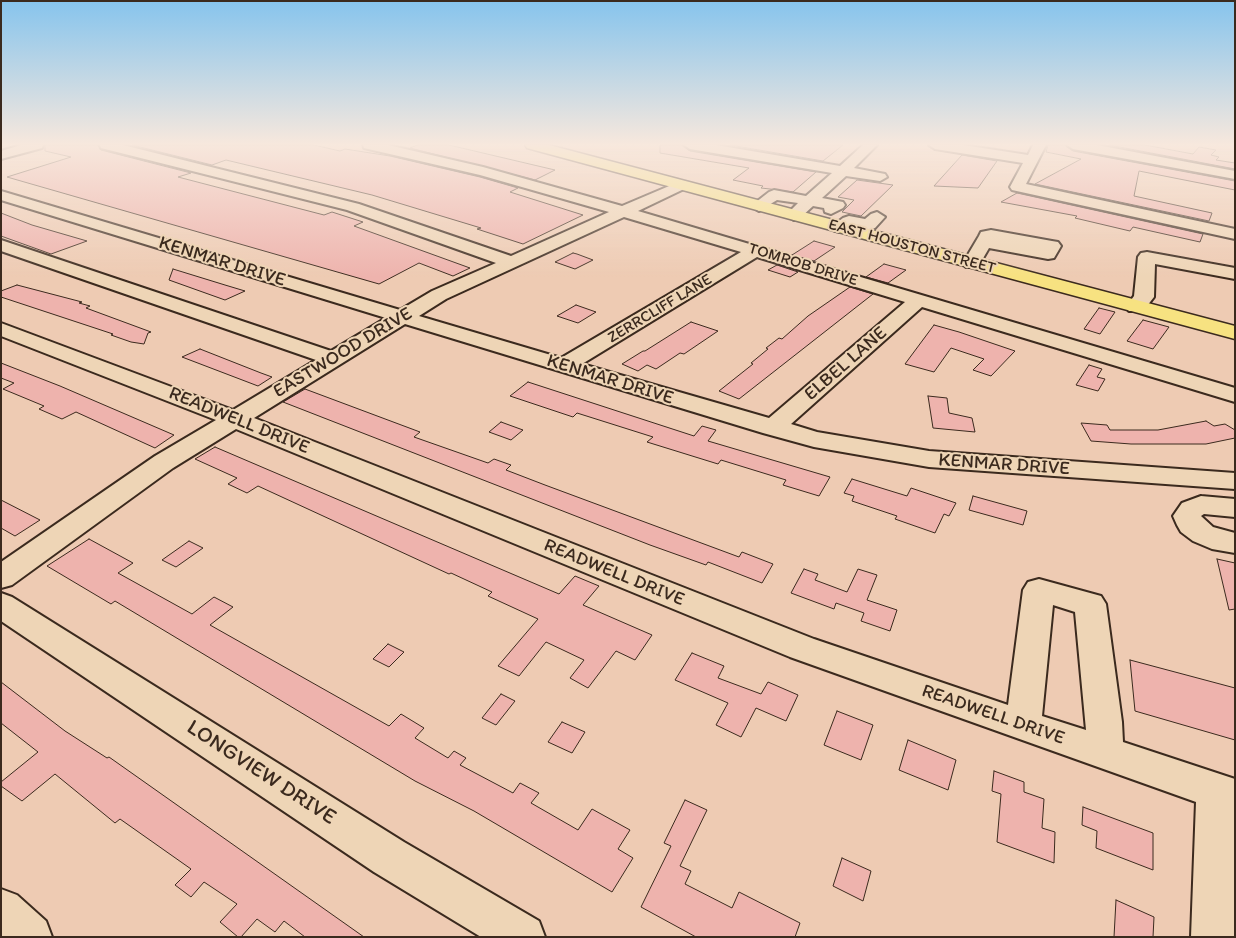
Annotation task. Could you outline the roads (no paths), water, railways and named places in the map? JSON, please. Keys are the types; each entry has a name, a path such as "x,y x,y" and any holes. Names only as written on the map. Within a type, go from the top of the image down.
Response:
{"main road":[{"name":"EAST HOUSTON STREET","path":"695,189 794,215 978,252"},
{"name":"EAST HOUSTON STREET","path":"1017,275 1235,333"}],"street":[{"path":"283,189 344,204 511,262"},
{"name":"TOMROB DRIVE","path":"547,189 1235,395"},
{"name":"EASTWOOD DRIVE","path":"1,577 126,488 235,418 452,288 673,189"},
{"path":"794,215 827,206 835,189"},
{"path":"1025,189 1235,234"},
{"path":"740,201 756,192 827,206 844,224 869,225 877,217"},
{"name":"KENMAR DRIVE","path":"1,195 772,428 857,448 929,459 1235,481"},
{"path":"759,206 774,195"},
{"path":"1235,244 1231,244 1222,260 1235,263"},
{"path":"1,245 333,359"},
{"name":"ZERRCLIFF LANE","path":"564,366 755,251"},
{"path":"978,252 1023,262 1026,265 1017,275"},
{"path":"1136,307 1144,297 1147,257 1235,274"},
{"name":"ELBEL LANE","path":"772,428 919,300"},
{"name":"READWELL DRIVE","path":"1,329 235,418 802,648 1023,726 1225,794"},
{"path":"1235,508 1201,505 1192,509 1187,516 1190,525 1203,534 1222,542 1235,543"},
{"path":"1023,726 1039,590 1090,604 1104,722 1104,753"},
{"name":"LONGVIEW DRIVE","path":"1,605 389,857 523,937"},
{"path":"1214,937 1225,794"},
{"path":"1,911 30,937"}]}
